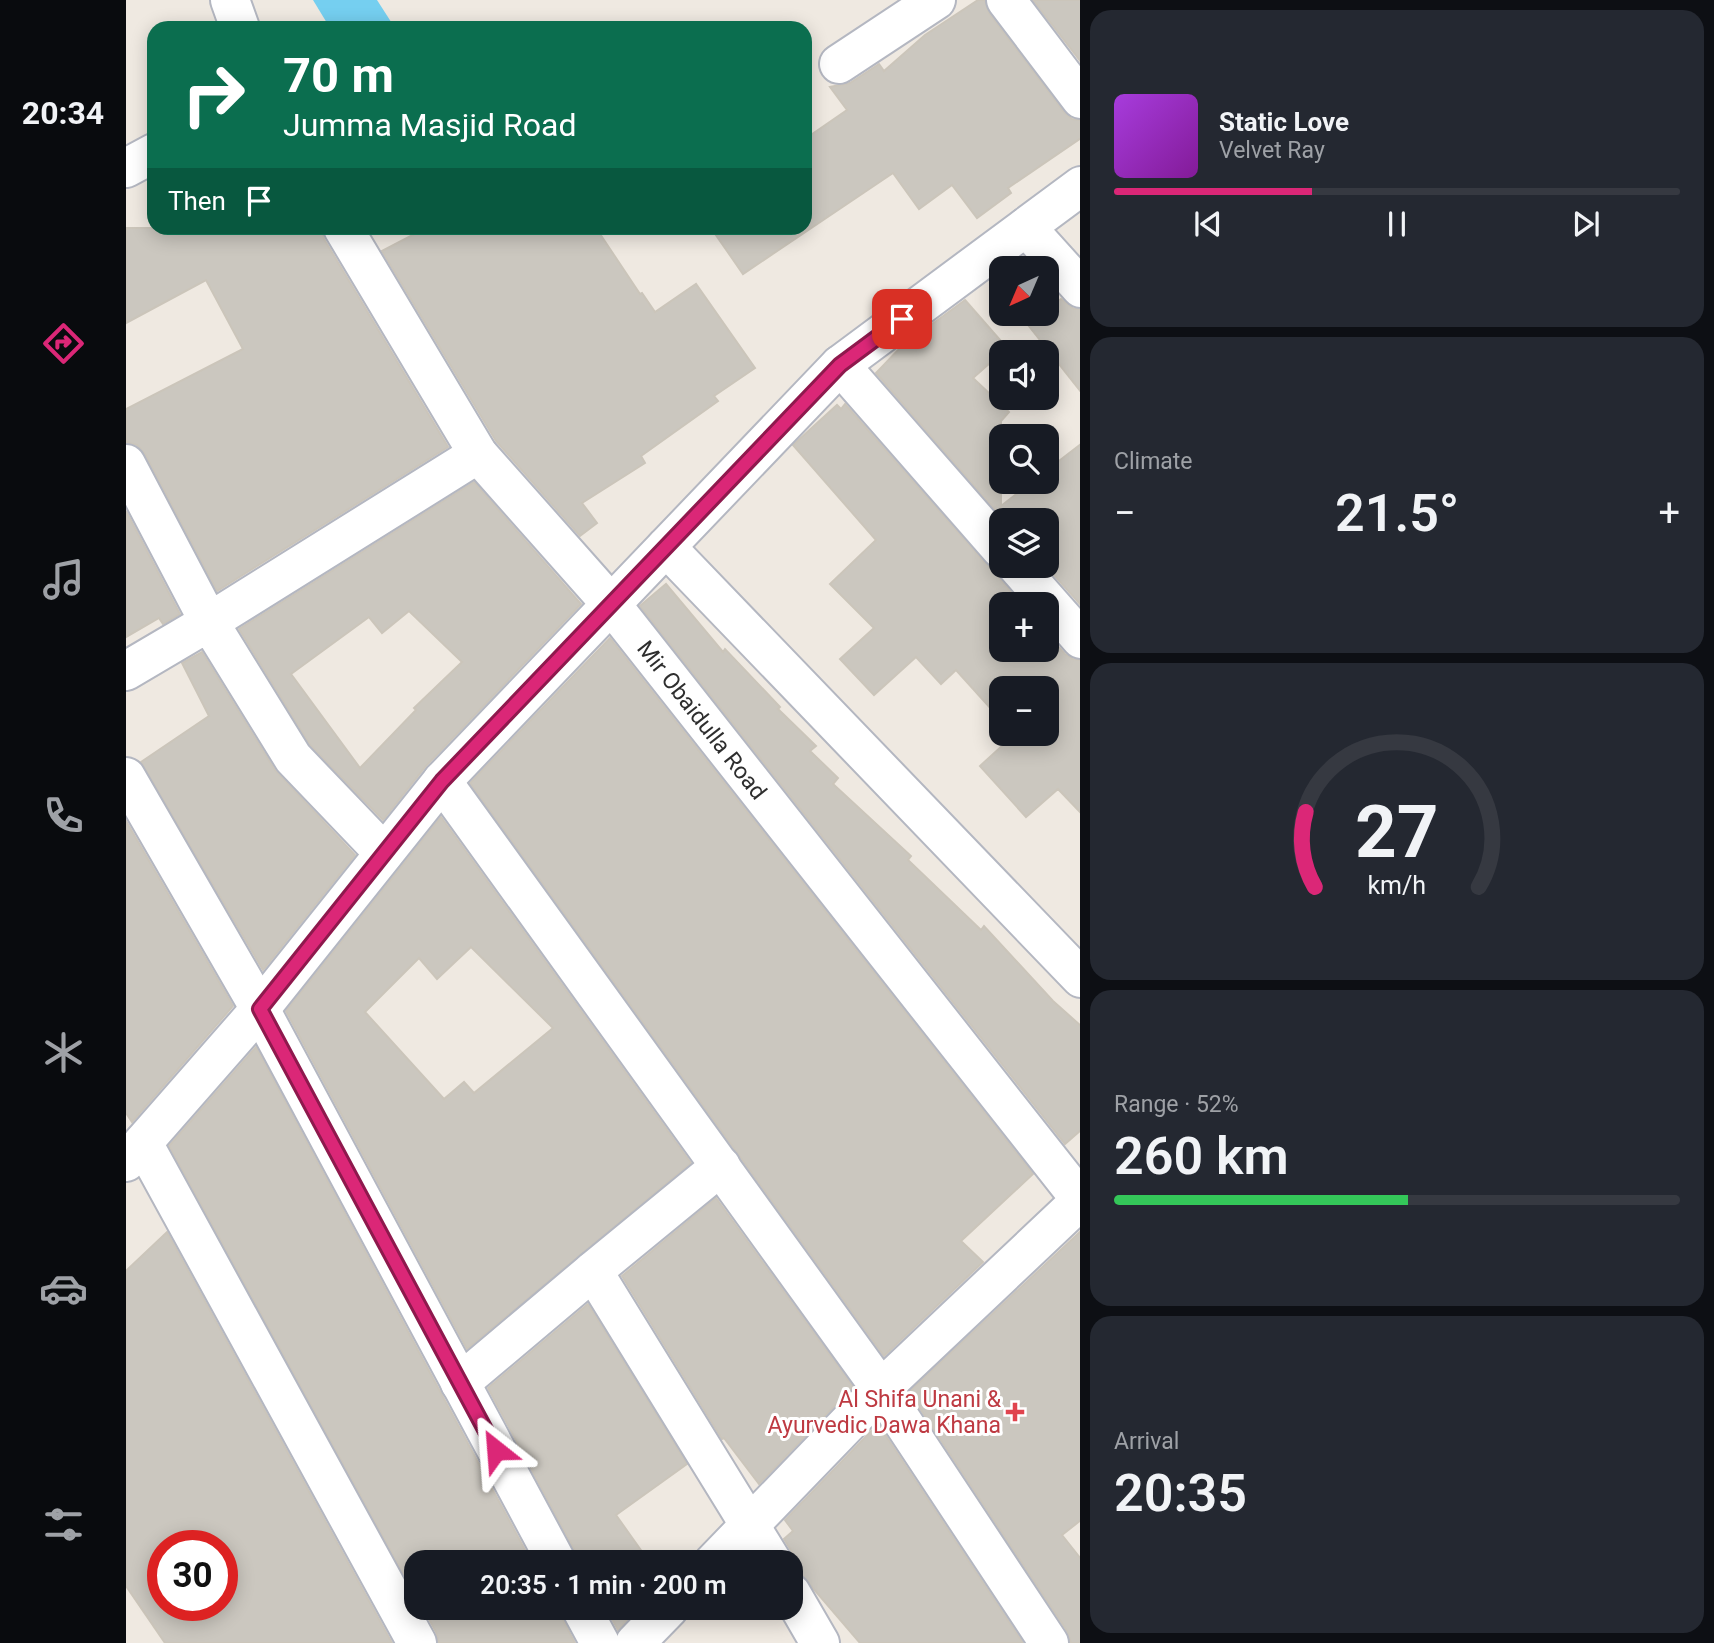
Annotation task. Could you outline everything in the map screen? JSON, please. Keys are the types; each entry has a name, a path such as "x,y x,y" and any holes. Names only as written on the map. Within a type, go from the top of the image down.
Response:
{"street":[{"path":"230,0 238,21"},
{"path":"839,64 936,0"},
{"path":"1006,0 1080,99"},
{"path":"126,168 147,157"},
{"path":"417,1643 134,1153 260,1009 442,781 840,365 1080,186"},
{"path":"1026,228 1080,288"},
{"name":"Mir Obaidulla Road","path":"347,235 478,454 611,604 1080,1200"},
{"path":"840,365 989,535"},
{"path":"126,671 478,454"},
{"path":"126,464 209,622 293,758 384,853"},
{"path":"666,547 1080,978"},
{"path":"1027,578 1080,639"},
{"path":"126,776 260,1009 550,1550"},
{"path":"442,781 881,1389 1049,1643"},
{"path":"460,1383 721,1166"},
{"path":"725,1550 881,1389 1080,1200"},
{"path":"593,1271 766,1550"},
{"path":"803,1614 820,1643"},
{"path":"588,1620 600,1643"},
{"path":"635,1643 657,1620"}],"water":[{"path":"313,0 377,0 390,21 326,21"}],"building":[{"path":"978,0 985,0 989,13 1064,112 1072,119 1080,120 1080,139 1008,188 1011,193 977,218 952,185 919,209 893,173 812,228 812,134 847,110 830,87 850,83 879,64 884,71 925,35"},
{"path":"1033,0 1080,0 1080,61"},
{"path":"126,228 147,228 147,235 323,235 448,447 217,591 145,454 137,445 126,442 126,409 243,349 206,280 126,323"},
{"path":"413,235 601,235 655,312 696,284 755,368 714,396 718,401 641,456 645,463 582,503 597,523 580,536 496,441 382,251"},
{"path":"716,235 801,235 743,274"},
{"path":"1061,299 1074,309 1080,309 1080,391 1059,364 1059,340 1040,340 1029,326 1059,326 1059,300"},
{"path":"965,300 1000,340 989,340 989,364 973,378 989,393 989,410 1009,412 1001,424 989,424 989,494 1001,494 1001,506 1016,494 1059,494 1059,461 1080,445 1080,604 1057,578 1059,578 1059,508 994,508 876,373 901,347"},
{"path":"845,404 989,566 989,578 999,578 1011,592 989,592 989,662 1059,662 1059,647 1073,659 1080,660 1080,812 1058,789 1026,817 980,766 1002,746 1059,746 1059,676 989,676 989,707 956,670 941,684 916,657 874,695 840,659 874,628 830,584 876,540 793,445 837,405 841,409"},
{"path":"474,482 581,604 426,766 383,820 310,745 239,629","holes":["409,611 462,662 414,708 416,710 360,768 291,674 369,617 382,633"]},
{"path":"126,511 180,614 163,624 159,618 126,637"},
{"path":"666,584 723,652 725,649 780,707 778,709 816,746 810,751 838,778 833,784 911,856 908,860 981,930 984,926 1053,1001 1080,1025 1080,1131 1065,1144 640,606"},
{"path":"610,638 1033,1174 961,1241 983,1262 884,1356 470,783"},
{"path":"202,652 275,770 355,855 263,970 141,762 209,716 182,663"},
{"path":"441,817 691,1163 467,1349 286,1011","holes":["471,947 553,1028 474,1093 464,1082 444,1099 365,1012 419,958 437,979"]},
{"path":"126,821 233,1006 132,1122 126,1113"},
{"path":"256,1047 525,1550 404,1550 404,1575 169,1146"},
{"path":"716,1198 853,1387 759,1484 724,1438 722,1439 622,1276"},
{"path":"167,1232 392,1643 165,1643 150,1621 238,1621 238,1530 147,1530 147,1617 126,1586 126,1271"},
{"path":"1080,1232 1080,1521 1062,1535 1080,1558 1080,1643 1071,1643 1067,1631 909,1392"},
{"path":"588,1304 687,1464 616,1515 641,1550 574,1550 488,1388"},
{"path":"878,1424 1023,1643 860,1643 803,1576 803,1550 791,1550 784,1539 793,1531 785,1520"},
{"path":"430,1620 563,1620 575,1643 439,1643"},
{"path":"613,1620 627,1620 618,1630"}],"place":[{"name":"Al Shifa Unani & Ayurvedic Dawa Khana","path":"1015,1412"}],"route":[{"path":"496,1450 260,1009 442,781 840,365 902,319"}]}
